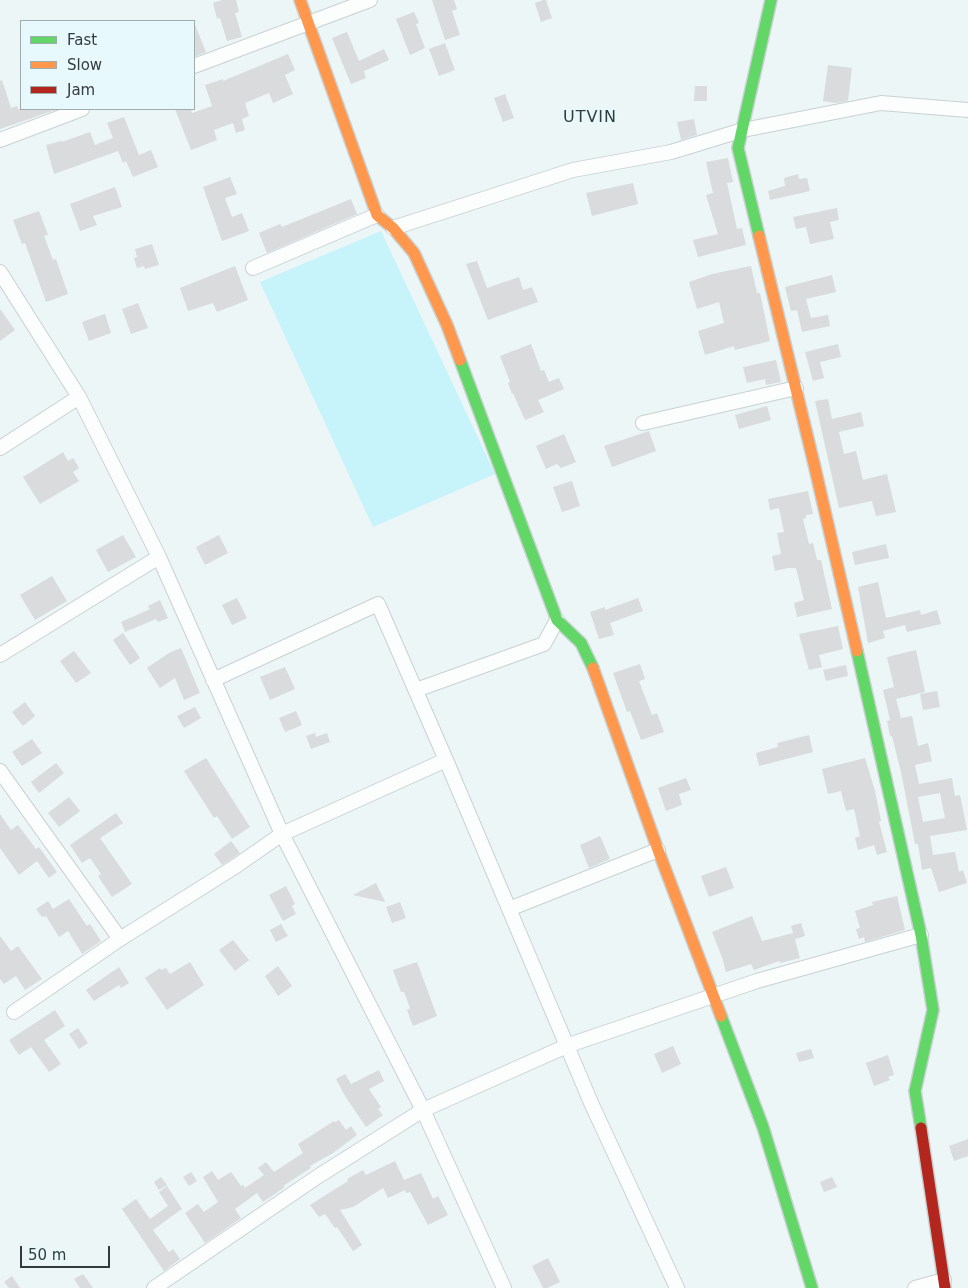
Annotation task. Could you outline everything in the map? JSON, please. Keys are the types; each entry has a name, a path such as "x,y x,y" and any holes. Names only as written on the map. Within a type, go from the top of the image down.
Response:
{"street":[{"path":"300,0 377,215 393,228 414,253 447,326 557,620 581,643 592,665 658,850 763,1127 812,1288"},
{"path":"195,66 370,0"},
{"path":"771,0 738,148 796,388 921,935 932,1010 930,1028 915,1091 944,1284 915,1288"},
{"path":"393,228 573,170 671,152 743,130 881,103 968,110"},
{"path":"0,140 79,110"},
{"path":"253,268 377,215"},
{"path":"0,272 79,397 159,557 282,834 423,1110 504,1288"},
{"path":"643,423 796,388"},
{"path":"0,448 79,397"},
{"path":"0,655 159,557"},
{"path":"213,680 378,604 592,1105 677,1288"},
{"path":"416,690 544,644 557,620"},
{"path":"14,1012 120,939 236,866 282,834 446,760"},
{"path":"0,771 120,939"},
{"path":"509,910 658,850"},
{"path":"154,1288 317,1177 423,1110 567,1046 757,981 921,935"}],"shaded area":[{"path":"381,231 495,474 373,527 260,282"}],"building":[{"path":"222,0 236,0 239,12 235,13 242,37 227,41 220,18 217,19 213,3"},
{"path":"432,0 454,0 457,9 452,11 460,35 445,40"},
{"path":"546,0 552,18 541,22 535,3"},
{"path":"414,12 419,23 416,24 425,48 410,55 396,19"},
{"path":"195,24 206,52 195,57"},
{"path":"347,32 359,61 384,49 389,60 364,71 366,78 351,84 332,38"},
{"path":"445,43 455,70 439,76 429,49"},
{"path":"288,54 295,70 285,75 293,94 273,103 269,93 245,103 249,116 242,119 245,130 236,133 233,123 214,130 217,140 191,150 175,110 191,110 192,113 212,106 205,85 223,79 223,81"},
{"path":"828,65 852,68 848,101 836,103 823,101"},
{"path":"2,80 11,108 17,106 20,110 55,110 0,129 0,81"},
{"path":"695,86 707,86 707,101 694,101"},
{"path":"505,94 514,118 503,122 494,98"},
{"path":"124,117 139,155 151,150 158,167 133,177 126,161 123,163 118,151 54,174 46,145 62,142 90,132 95,145 113,138 107,123"},
{"path":"694,119 697,135 681,140 677,122"},
{"path":"728,158 733,182 727,183 737,229 742,228 746,245 698,257 693,240 718,234 706,195 713,193 706,162"},
{"path":"798,174 799,179 807,178 810,191 770,200 768,191 785,186 784,178"},
{"path":"230,177 237,194 225,198 232,217 242,213 249,231 222,241 203,187"},
{"path":"633,183 638,204 592,216 586,193"},
{"path":"115,187 122,207 93,216 97,225 80,231 70,204"},
{"path":"351,199 357,214 267,253 259,233 280,224 282,227"},
{"path":"837,208 839,220 830,222 834,239 810,244 806,227 796,229 793,217"},
{"path":"39,211 48,235 44,236 53,260 56,259 68,294 46,302 25,243 22,244 13,220"},
{"path":"152,244 159,265 145,269 144,266 137,268 134,258 137,257 135,249"},
{"path":"477,261 487,288 519,277 523,290 532,287 538,302 488,320 466,264"},
{"path":"235,266 248,300 217,312 213,303 188,311 180,288"},
{"path":"751,266 757,293 760,293 770,341 735,350 734,346 705,355 698,331 724,323 719,302 697,309 689,282 712,274"},
{"path":"832,275 836,292 806,299 811,318 828,315 830,326 802,332 797,310 791,311 785,287"},
{"path":"138,303 148,328 131,334 122,309"},
{"path":"0,309 15,330 0,341"},
{"path":"105,314 111,333 89,341 82,322"},
{"path":"531,344 541,371 544,370 549,382 559,378 564,389 538,400 544,412 525,420 512,394 508,383 510,382 500,356"},
{"path":"838,344 841,357 820,362 824,378 813,381 805,352"},
{"path":"776,360 781,382 766,385 765,379 747,383 743,367"},
{"path":"828,399 832,419 861,412 864,426 839,432 844,454 856,451 863,480 887,474 896,512 876,516 872,501 839,508 815,401"},
{"path":"767,406 771,420 739,429 735,415"},
{"path":"649,431 656,451 612,467 604,446"},
{"path":"564,434 576,462 561,468 557,464 546,469 536,446"},
{"path":"63,452 68,461 73,458 79,468 73,472 79,481 40,504 23,477"},
{"path":"572,481 580,506 562,512 553,487"},
{"path":"808,491 813,514 806,515 806,518 803,519 809,544 813,543 817,560 821,560 832,609 797,617 794,603 804,600 796,568 775,571 772,556 781,554 777,533 784,532 779,508 770,510 768,499"},
{"path":"123,535 136,557 108,572 96,550"},
{"path":"219,535 228,553 205,565 196,547"},
{"path":"886,544 889,558 855,565 852,552"},
{"path":"52,576 67,601 35,620 20,595"},
{"path":"878,582 886,618 920,610 921,615 937,610 941,624 907,632 905,625 883,631 885,638 868,643 858,587"},
{"path":"237,598 247,618 232,625 222,605"},
{"path":"638,598 643,611 610,623 614,635 599,639 590,612 605,607 605,610"},
{"path":"160,600 168,618 158,622 156,619 125,632 121,622 150,609 148,606"},
{"path":"838,626 843,649 819,655 822,667 809,670 799,634"},
{"path":"123,633 140,658 130,665 113,640"},
{"path":"181,648 200,693 184,700 175,678 160,688 147,668 169,653"},
{"path":"916,650 925,692 896,699 901,718 912,716 918,746 928,743 932,761 915,765 919,784 952,778 955,796 960,795 967,830 930,836 933,855 955,852 959,872 963,870 967,883 939,892 931,868 922,870 918,844 915,844 901,772 892,736 890,736 887,721 890,720 883,690 894,687 887,657","holes":["940,793 945,818 923,822 918,797"]},
{"path":"74,651 91,673 76,683 60,661"},
{"path":"640,664 645,679 639,681 652,715 657,713 664,732 641,740 630,711 627,712 613,673"},
{"path":"846,665 848,676 826,681 823,670"},
{"path":"285,667 295,689 270,700 260,677"},
{"path":"937,691 940,707 923,710 920,694"},
{"path":"25,702 35,716 23,726 12,712"},
{"path":"195,707 201,718 184,728 177,716"},
{"path":"296,711 302,725 285,732 279,718"},
{"path":"315,733 316,737 327,733 330,742 311,749 306,736"},
{"path":"809,735 813,752 759,766 756,753 778,747 777,743"},
{"path":"32,739 42,753 22,766 12,752"},
{"path":"206,758 250,827 232,839 217,816 214,818 184,771"},
{"path":"865,758 875,791 881,821 879,822 887,852 877,855 874,845 858,850 855,838 860,836 854,809 846,811 841,791 828,794 822,769"},
{"path":"56,763 64,773 39,793 31,782"},
{"path":"686,778 691,790 679,794 682,805 666,811 658,788"},
{"path":"69,797 80,811 59,827 48,813"},
{"path":"116,813 123,823 100,838 132,884 112,897 98,876 101,874 90,858 82,863 70,845"},
{"path":"0,814 11,830 18,825 36,849 39,847 57,872 49,878 37,861 19,875 0,848"},
{"path":"600,836 610,859 589,868 580,845"},
{"path":"231,841 240,853 222,865 214,854"},
{"path":"726,867 734,888 709,897 701,876"},
{"path":"376,883 385,902 353,895"},
{"path":"286,886 295,904 292,906 296,914 283,921 269,895"},
{"path":"897,896 905,930 865,942 864,937 859,939 856,929 860,928 855,911 873,905 872,902"},
{"path":"69,899 87,926 90,924 101,941 82,954 68,931 59,937 46,916 42,917 36,909 48,901 53,909"},
{"path":"400,902 406,918 392,923 386,907"},
{"path":"752,916 762,941 793,933 791,926 801,923 805,936 795,939 794,936 800,958 780,963 779,961 754,970 751,964 726,972 712,932"},
{"path":"281,924 288,936 276,942 270,930"},
{"path":"0,936 11,951 18,946 42,979 25,990 16,976 4,984 0,979"},
{"path":"233,940 249,960 235,971 219,950"},
{"path":"190,962 204,985 167,1010 145,978 160,968 161,970 166,968 170,974"},
{"path":"417,962 437,1016 413,1026 407,1010 410,1008 404,992 401,992 393,970"},
{"path":"278,966 292,986 278,996 265,976"},
{"path":"119,967 129,983 121,988 119,985 94,1001 86,990"},
{"path":"55,1010 65,1026 44,1040 61,1064 49,1072 31,1047 19,1055 9,1040"},
{"path":"78,1028 88,1043 79,1049 69,1034"},
{"path":"673,1046 681,1064 662,1073 654,1054"},
{"path":"811,1049 814,1058 799,1062 796,1053"},
{"path":"888,1055 894,1075 888,1077 890,1080 874,1086 866,1063"},
{"path":"379,1070 384,1081 369,1089 381,1107 378,1109 383,1115 366,1127 336,1079 345,1074 351,1084"},
{"path":"339,1120 346,1130 351,1126 357,1135 333,1153 310,1166 311,1168 263,1202 257,1193 235,1209 241,1218 205,1243 185,1213 198,1204 204,1212 218,1202 203,1177 212,1171 218,1180 231,1172 241,1186 243,1185 245,1188 264,1175 258,1168 266,1162 274,1172 303,1153 298,1144 334,1121"},
{"path":"968,1139 968,1156 954,1161 949,1146"},
{"path":"395,1161 404,1180 421,1173 433,1199 438,1196 448,1215 428,1225 410,1192 406,1193 405,1190 388,1198 383,1188 353,1207 340,1210 362,1245 353,1251 337,1227 335,1228 325,1214 319,1217 310,1205 363,1170 366,1175"},
{"path":"191,1172 197,1181 189,1186 183,1177"},
{"path":"161,1177 167,1185 159,1190 154,1182"},
{"path":"832,1177 837,1187 824,1192 820,1182"},
{"path":"167,1186 182,1209 153,1230 169,1252 173,1249 180,1259 164,1271 122,1209 136,1199 150,1219 168,1206 159,1192"},
{"path":"548,1258 560,1282 543,1288 532,1266"},
{"path":"83,1274 93,1288 80,1288 74,1279"},
{"path":"12,1276 20,1288 9,1288 4,1282"}],"traffic: fast":[{"path":"759,236 738,148 771,0"},
{"path":"460,360 557,620 581,643 593,668"},
{"path":"857,651 921,935 933,1010 915,1091 921,1128"},
{"path":"721,1016 763,1127 812,1288"}],"traffic: slow":[{"path":"300,0 377,215 393,228 414,253 447,325 460,360"},
{"path":"759,236 857,651"},
{"path":"593,668 658,850 721,1016"}],"traffic: jam":[{"path":"921,1128 945,1288"}],"district":[{"name":"UTVIN","path":"590,118"}]}
